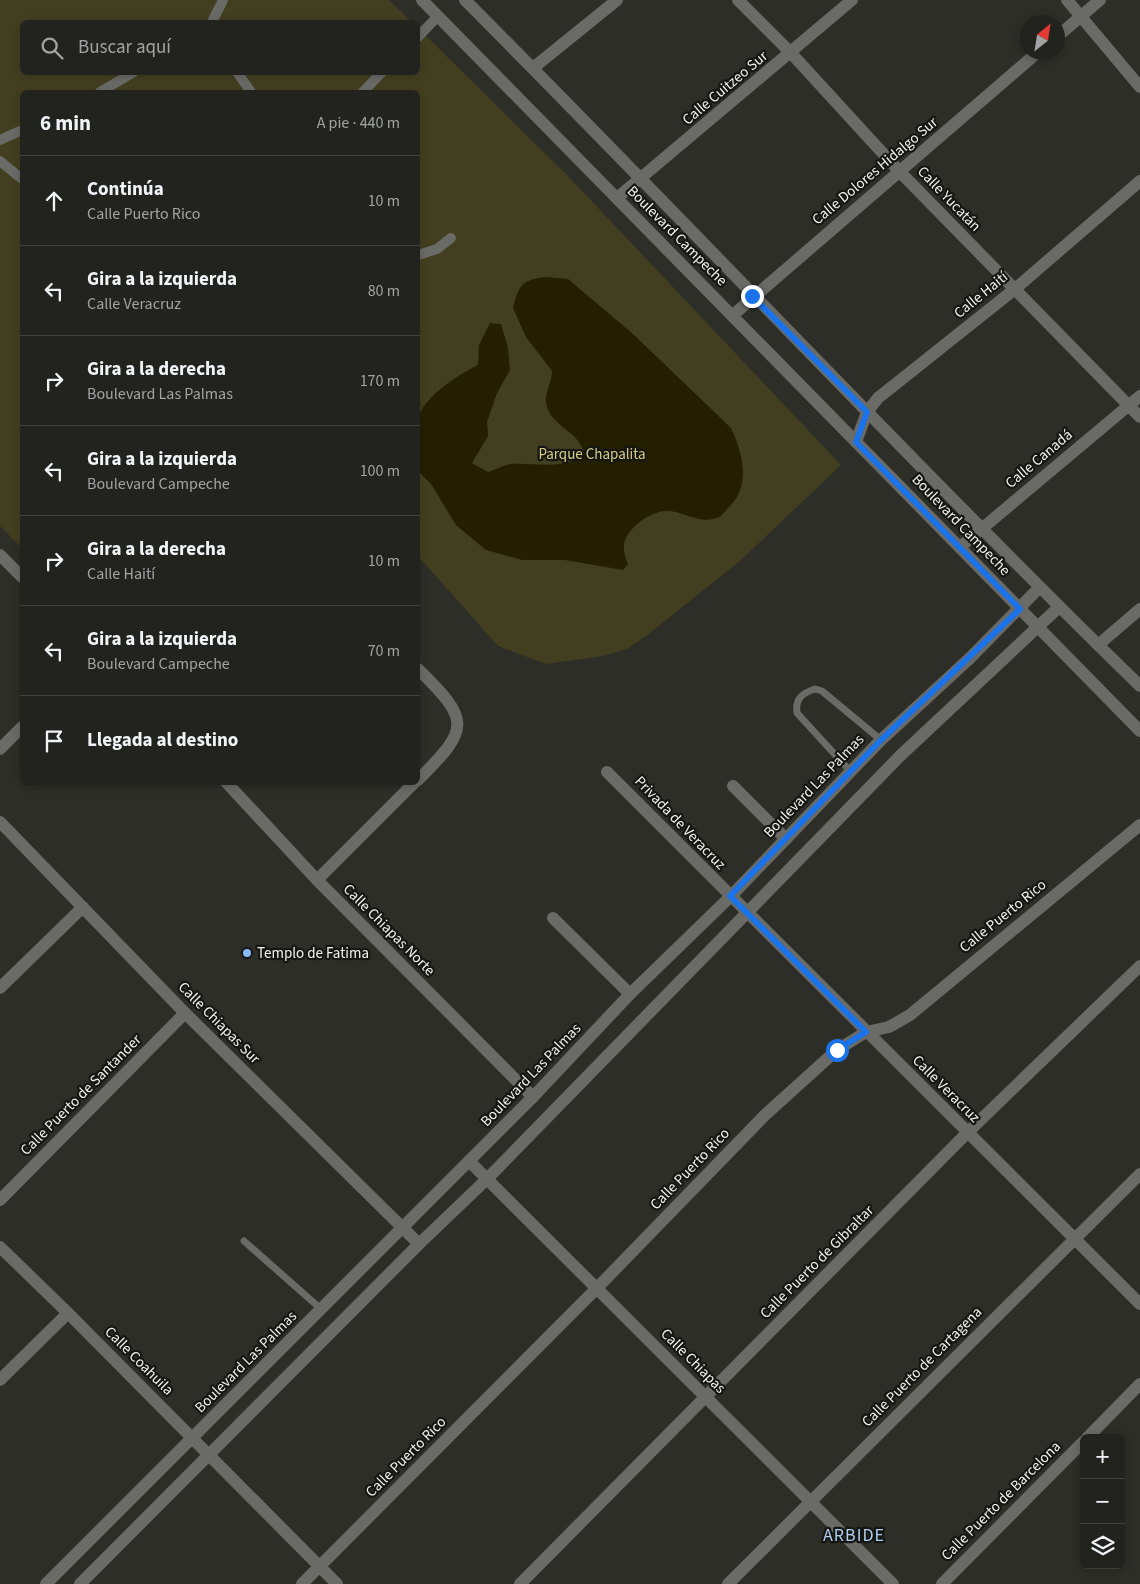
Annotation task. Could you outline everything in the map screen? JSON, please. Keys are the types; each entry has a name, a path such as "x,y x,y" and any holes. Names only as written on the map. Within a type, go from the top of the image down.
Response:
{"street":[{"path":"213,20 223,0"},
{"name":"Boulevard Campeche","path":"422,0 1140,731"},
{"name":"Boulevard Campeche","path":"465,0 752,296 982,527 1058,608 1140,686"},
{"path":"533,68 617,0"},
{"name":"Calle Yucatán","path":"738,0 791,53 900,172 1140,417"},
{"name":"Calle Cuitzeo Sur","path":"617,198 641,180 852,0"},
{"path":"1067,0 1140,87"},
{"path":"1065,30 1100,0"},
{"path":"420,35 438,16"},
{"name":"Calle Dolores Hidalgo Sur","path":"733,315 752,296 900,172 1029,60"},
{"path":"103,90 129,75"},
{"path":"239,75 250,90"},
{"path":"365,90 379,75"},
{"path":"0,140 20,131"},
{"path":"0,162 20,177"},
{"name":"Calle Haití","path":"856,442 867,412 878,398 1014,290 1140,181"},
{"path":"420,254 437,248 452,238"},
{"name":"Calle Canadá","path":"960,546 1140,396"},
{"path":"0,555 20,575"},
{"name":"Boulevard Las Palmas","path":"46,1584 533,1097 630,994 730,896 881,740 1020,609 1039,588"},
{"path":"80,1584 419,1244 488,1178 901,755 1058,608"},
{"path":"1098,645 1140,609"},
{"path":"420,671 452,705 458,718 459,730 452,743 420,777"},
{"path":"0,749 20,729"},
{"name":"Privada de Veracruz","path":"608,772 730,896"},
{"name":"Calle Chiapas Norte","path":"229,785 317,880 533,1097"},
{"path":"317,880 412,785"},
{"path":"732,786 786,839"},
{"name":"Calle Chiapas Sur","path":"0,822 185,1013 419,1244"},
{"name":"Calle Puerto Rico","path":"302,1584 597,1288 765,1115 837,1050 866,1032 889,1027 910,1015 1140,825"},
{"name":"Calle Veracruz","path":"730,896 1140,1304"},
{"path":"0,988 83,907"},
{"path":"553,918 630,994"},
{"name":"Calle Puerto de Gibraltar","path":"520,1584 967,1133 1140,966"},
{"name":"Calle Puerto de Santander","path":"0,1200 185,1013"},
{"name":"Calle Chiapas","path":"469,1161 893,1584"},
{"name":"Calle Puerto de Cartagena","path":"728,1584 1140,1174"},
{"name":"Calle Coahuila","path":"0,1247 337,1584"},
{"path":"0,1380 68,1313"},
{"path":"1090,1434 1140,1384"},
{"name":"Calle Puerto de Barcelona","path":"942,1584 1080,1444"}],"lane":[{"path":"851,772 797,713 796,704 800,697 814,689 822,690 881,740"},
{"path":"244,1241 321,1309"}],"green space":[{"name":"Parque Chapalita","path":"0,0 389,0 410,20 20,20 20,75 420,75 420,30 567,175 841,465 740,561 627,649 603,656 546,664 498,646 420,558 420,90 20,90 20,546 0,526"}],"shaded area":[{"path":"546,277 568,279 633,334 731,428 739,449 743,470 740,491 722,515 706,520 676,512 663,511 649,516 635,526 626,539 624,550 628,564 623,570 565,560 522,560 486,550 456,525 431,484 420,473 421,410 434,394 461,374 478,365 479,345 490,323 501,324 508,348 510,370 497,393 487,422 488,436 472,463 488,472 511,464 558,464 576,459 584,454 577,439 558,423 548,410 546,398 552,371 526,337 513,308 519,289 531,280"}],"place":[{"name":"Templo de Fatima","path":"247,953"}],"district":[{"name":"ARBIDE","path":"854,1535"}],"route":[{"path":"752,296 867,412 856,442 1020,609 881,740 730,896 866,1032 837,1050"}]}
